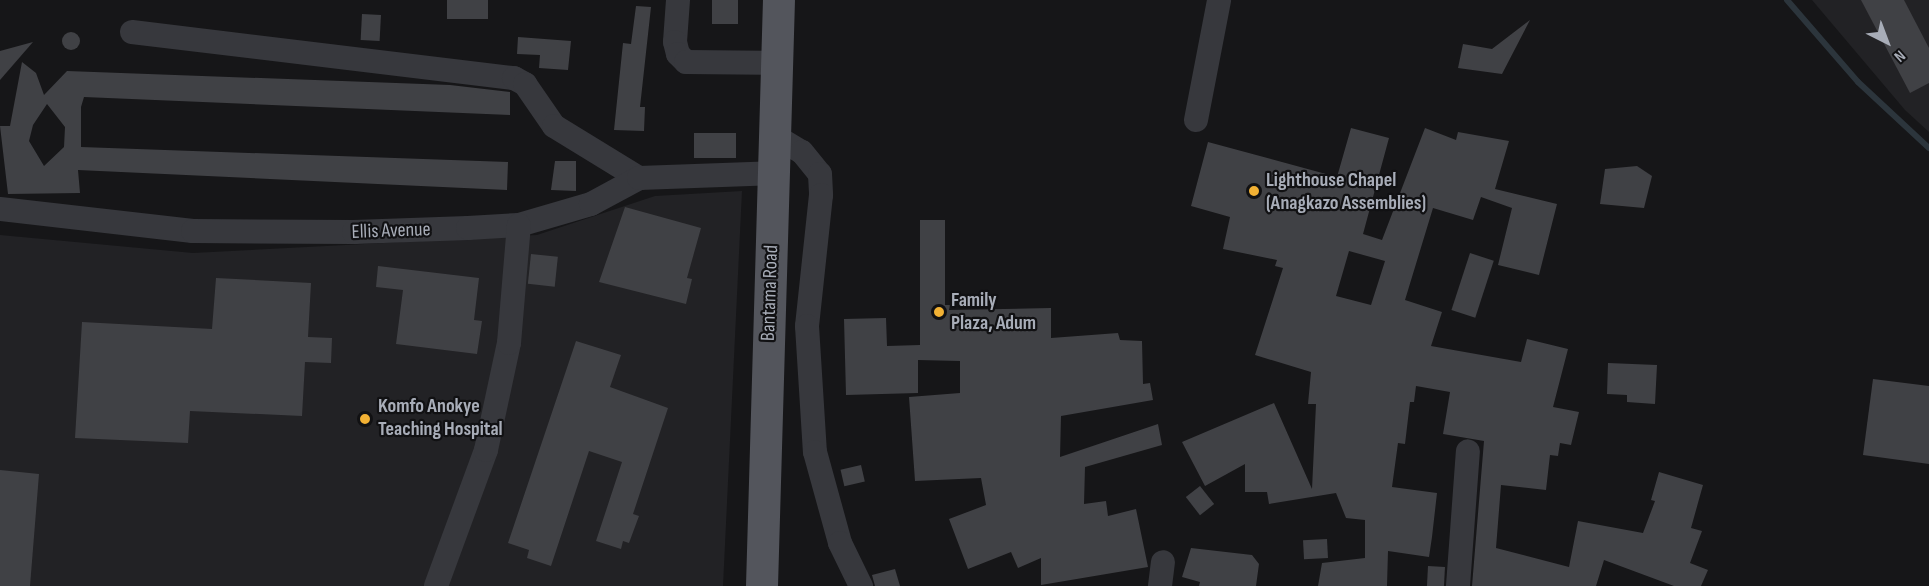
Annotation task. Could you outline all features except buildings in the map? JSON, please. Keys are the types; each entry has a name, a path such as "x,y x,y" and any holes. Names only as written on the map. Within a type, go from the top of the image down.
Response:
{"main road":[{"name":"Bantama Road","path":"762,586 779,0"}],"street":[{"path":"678,0 675,42 678,54 686,62 777,63"},
{"path":"1196,120 1220,0"},
{"path":"132,32 514,78 525,84 554,126 639,178"},
{"path":"775,136 802,152 820,174 821,195 807,326 815,452 840,543 861,586"},
{"name":"Ellis Avenue","path":"0,209 193,231 354,232 519,225 591,204 639,178 773,173"},
{"path":"436,586 486,450 509,343 519,225"},
{"path":"1458,586 1468,451"},
{"path":"1160,586 1163,562"}],"shaded area":[{"path":"1812,0 1929,0 1929,132 1905,110"},
{"name":"Komfo Anokye Teaching Hospital","path":"742,191 723,586 0,586 0,235 193,253 537,235 655,196"}],"waterway":[{"path":"1787,0 1858,82 1929,148"}],"place":[{"name":"Lighthouse Chapel (Anagkazo Assemblies)","path":"1254,191"},
{"name":"Family Plaza, Adum","path":"939,312"},
{"name":"Komfo Anokye Teaching Hospital","path":"365,419"}]}
